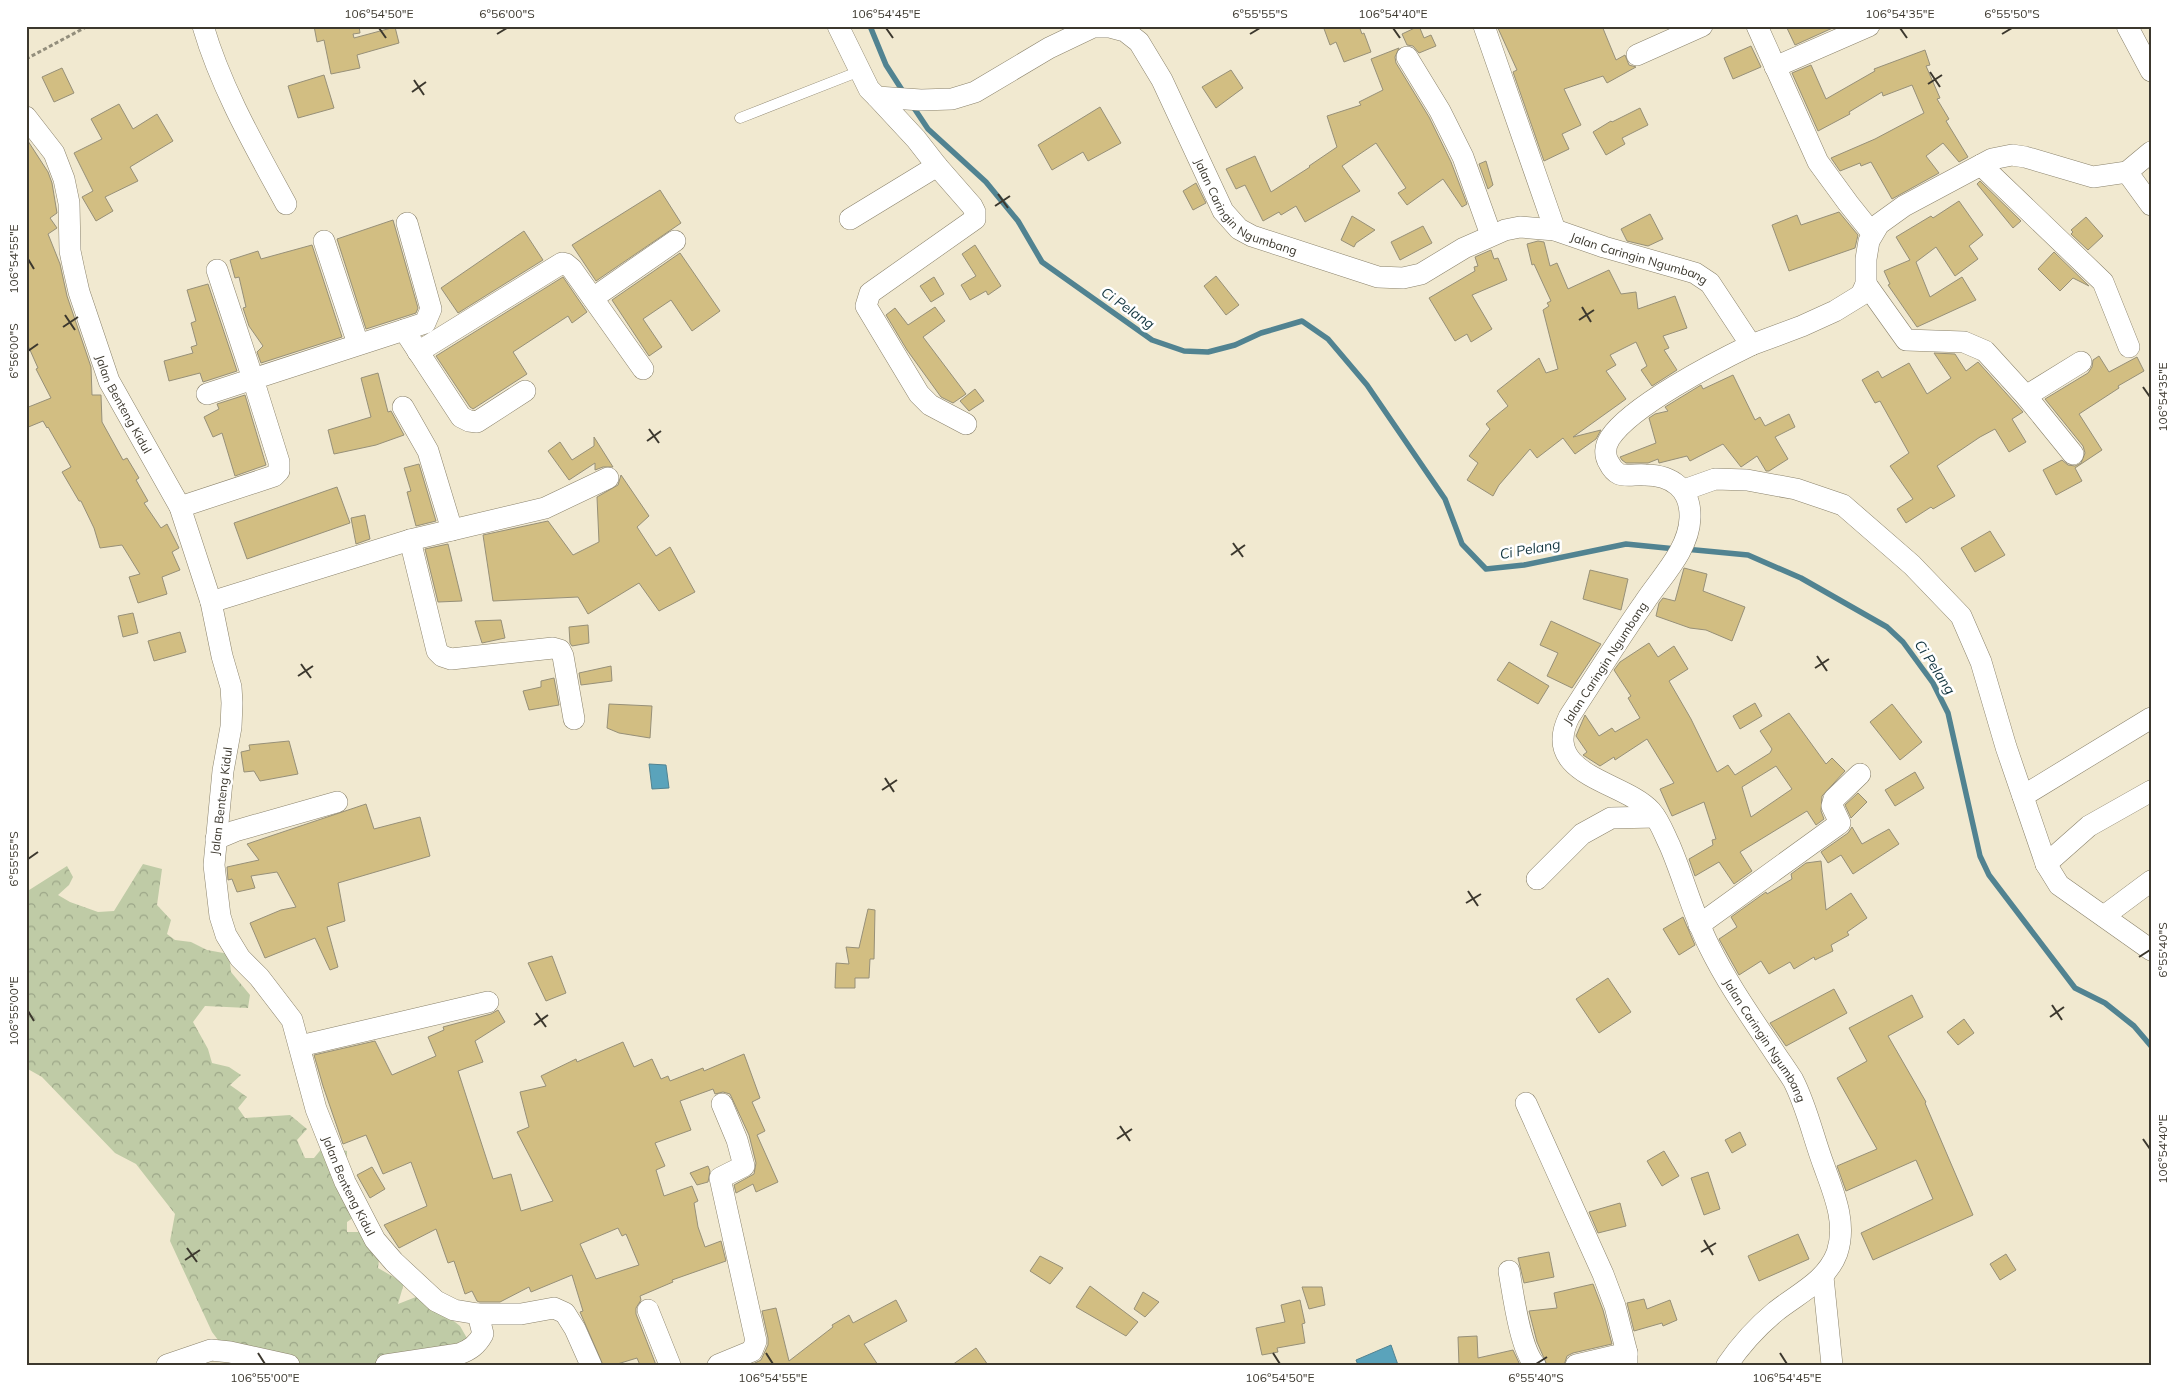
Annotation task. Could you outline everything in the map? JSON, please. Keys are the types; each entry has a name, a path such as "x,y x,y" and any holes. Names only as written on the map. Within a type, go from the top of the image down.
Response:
{"street":[{"path":"203,26 211,53 245,126 286,204"},
{"path":"838,26 869,89 886,98 937,166 972,206 975,212 975,218 965,228 870,293 866,306 918,394 930,406 966,424"},
{"path":"1484,26 1555,230"},
{"path":"1637,55 1702,26"},
{"path":"1757,26 1818,162 1848,204 1872,233"},
{"path":"1775,67 1869,26"},
{"path":"2127,26 2151,71"},
{"name":"Jalan Caringin Ngumbang","path":"886,98 952,99 975,92 1049,48 1093,28 1110,27 1124,31 1138,42 1162,80 1223,211 1239,229 1252,236 1378,277 1402,278 1421,274 1464,248 1491,235 1520,227 1555,230 1604,247 1660,261 1695,273 1710,283 1751,345"},
{"path":"1407,57 1440,111 1463,157 1491,235"},
{"name":"Jalan Benteng Kidul","path":"26,117 54,152 64,179 69,203 70,251 76,277 109,381 180,507 211,602 222,656 231,687 232,703 231,727 223,771 214,865 220,916 226,935 240,958 259,977 288,1013 300,1046 316,1109 345,1182 376,1240 394,1262 436,1301 454,1310 478,1314 521,1314 554,1308 565,1313 571,1321 591,1365"},
{"path":"2151,152 2128,172 2093,178 2041,160 2012,155 1992,159 1887,216 1872,233 1866,258 1866,284 1861,296 1802,326 1751,345 1690,377 1623,424 1609,440 1605,450 1606,459 1619,474 1664,477 1676,482 1684,490 1715,479 1748,480 1796,490 1843,505 1879,534 1961,616 1980,662 2022,796 2046,864 2059,885 2151,950"},
{"path":"1981,165 2103,282 2130,347"},
{"path":"850,219 937,166"},
{"path":"2128,172 2151,205"},
{"path":"207,394 425,323 431,309 407,223"},
{"path":"593,298 676,241"},
{"path":"324,242 358,344"},
{"path":"418,352 562,263 572,269 643,369"},
{"path":"180,507 274,476 279,471 279,462 217,270"},
{"path":"1866,284 1906,340 1964,342 1985,352 2026,396 2073,454"},
{"path":"404,330 461,417 477,422 525,391"},
{"path":"2026,396 2081,362"},
{"path":"403,408 428,451 452,530"},
{"path":"211,602 410,540 545,508 608,478"},
{"name":"Jalan Caringin Ngumbang","path":"1684,490 1689,502 1690,517 1682,546 1564,728 1563,742 1568,756 1577,768 1586,775 1641,802 1662,828 1699,925 1721,968 1792,1078 1804,1102 1838,1204 1842,1232 1836,1254 1823,1277 1774,1313 1737,1351 1727,1365"},
{"path":"410,540 437,651 442,656 450,659 553,648 560,650 563,656 574,719"},
{"path":"2022,796 2151,718"},
{"path":"1699,925 1836,826 1840,819 1832,806 1834,800 1860,774"},
{"path":"2046,864 2089,826 2151,791"},
{"path":"216,839 235,831 337,802"},
{"path":"1537,879 1582,834 1611,818 1655,817"},
{"path":"2104,916 2151,881"},
{"path":"300,1046 488,1002"},
{"path":"1526,1103 1603,1274 1615,1306 1627,1359 1576,1365"},
{"path":"718,1365 752,1351 756,1341 720,1178 744,1166 737,1140 722,1104"},
{"path":"1509,1271 1524,1341 1535,1365"},
{"path":"1823,1277 1832,1365"},
{"path":"648,1310 670,1365"},
{"path":"386,1365 459,1354 470,1350 483,1334 478,1314"},
{"path":"167,1365 211,1350 230,1352 289,1365"}],"lane":[{"path":"740,118 860,71"}],"path":[{"path":"26,59 88,26"}],"green space":[{"path":"143,864 162,869 157,905 171,920 167,934 175,940 191,942 207,950 229,954 231,972 250,995 248,1008 205,1006 193,1022 208,1049 212,1063 229,1067 241,1075 230,1085 247,1097 238,1108 245,1118 290,1115 307,1129 297,1140 305,1158 314,1158 323,1147 347,1151 347,1168 366,1209 347,1222 347,1232 358,1232 372,1221 382,1233 378,1268 404,1283 398,1304 421,1295 460,1326 472,1347 406,1365 237,1365 212,1332 170,1241 175,1214 136,1164 115,1153 42,1077 26,1068 26,892 67,866 73,877 69,885 58,895 70,902 98,912 114,911"}],"water":[{"path":"649,764 666,765 669,788 652,789"},
{"path":"1391,1345 1398,1365 1358,1365 1356,1360"}],"building":[{"path":"314,26 359,26 360,33 353,34 354,38 395,27 399,43 357,55 360,68 331,74 324,40 317,42"},
{"path":"1323,26 1359,26 1362,34 1364,33 1371,52 1344,62 1336,42 1330,45"},
{"path":"1419,26 1424,38 1431,35 1436,46 1419,53 1413,46 1407,45 1402,34"},
{"path":"1497,26 1602,26 1616,60 1625,55 1629,65 1636,67 1607,83 1603,76 1564,89 1581,125 1562,134 1569,149 1544,161 1513,72 1517,70"},
{"path":"1786,26 1837,26 1795,45"},
{"path":"1751,46 1761,67 1733,79 1724,58"},
{"path":"1399,48 1395,57 1396,63 1429,117 1451,162 1467,204 1462,207 1443,179 1407,205 1398,193 1406,188 1376,143 1342,166 1360,191 1305,222 1296,206 1281,215 1279,212 1263,221 1245,185 1236,189 1226,169 1255,156 1271,192 1310,167 1337,147 1327,116 1361,105 1359,102 1383,90 1371,59"},
{"path":"1925,50 1930,65 1926,66 1940,98 1937,99 1949,119 1946,121 1968,157 1959,162 1943,143 1926,156 1939,173 1892,199 1871,162 1861,166 1860,163 1840,171 1831,158 1875,139 1924,113 1912,85 1883,96 1882,92 1849,112 1850,114 1818,131 1792,73 1811,65 1826,99 1875,71 1874,69"},
{"path":"62,68 74,93 54,102 42,77"},
{"path":"1231,70 1243,88 1216,108 1202,87"},
{"path":"324,75 334,108 298,118 288,86"},
{"path":"119,104 133,129 157,114 173,141 130,167 138,181 105,197 113,211 96,221 82,197 93,191 74,153 102,139 91,119"},
{"path":"1100,107 1121,143 1088,161 1083,152 1052,170 1038,145"},
{"path":"1640,108 1648,125 1622,138 1625,144 1606,155 1593,132 1611,121"},
{"path":"26,138 48,172 52,183 57,213 50,218 57,228 48,234 60,264 67,296 91,367 92,395 101,395 102,422 123,460 127,458 139,478 136,480 148,501 144,503 161,528 167,524 179,548 172,552 180,570 162,577 167,594 138,603 129,577 140,574 122,545 100,548 94,528 81,501 79,501 62,472 71,467 48,427 43,421 26,428 26,408 51,398 36,369 38,368 26,341"},
{"path":"1486,161 1493,185 1488,189 1479,164"},
{"path":"1980,181 2021,221 2013,228 1977,184"},
{"path":"1196,183 1206,203 1193,210 1183,191"},
{"path":"660,190 681,223 596,281 572,245"},
{"path":"1959,201 1983,235 1969,246 1978,259 1955,276 1936,247 1916,262 1930,297 1962,277 1976,300 1917,327 1888,285 1890,284 1884,271 1910,260 1896,237 1931,216 1933,218"},
{"path":"1839,212 1858,235 1855,248 1789,271 1772,225 1797,215 1801,225"},
{"path":"1650,214 1663,239 1648,246 1627,241 1621,229"},
{"path":"1352,216 1375,230 1356,243 1354,247 1341,240"},
{"path":"2086,217 2103,236 2088,250 2071,234 2073,232 2071,230"},
{"path":"393,220 418,308 416,313 366,329 337,239"},
{"path":"1423,226 1432,243 1400,260 1391,242"},
{"path":"524,231 543,260 458,313 441,288"},
{"path":"1538,241 1544,242 1550,266 1557,263 1568,289 1609,270 1621,294 1636,292 1638,309 1675,296 1687,328 1663,336 1669,348 1664,350 1677,370 1652,386 1641,370 1647,366 1636,342 1610,355 1616,365 1606,371 1626,399 1573,437 1601,430 1596,439 1575,454 1563,438 1537,458 1530,449 1499,485 1493,496 1467,480 1478,463 1469,456 1490,429 1486,424 1508,406 1497,391 1539,358 1546,373 1558,369 1543,310 1549,306 1547,303 1551,301 1534,264 1532,265 1527,244"},
{"path":"312,245 342,337 261,363 257,352 263,346 249,326 243,308 246,307 239,277 235,278 230,260 258,251 261,259"},
{"path":"975,245 1001,286 988,295 986,291 970,300 961,285 976,276 962,254"},
{"path":"1491,250 1494,259 1498,258 1507,280 1472,295 1492,329 1471,342 1467,334 1455,341 1429,298 1475,271 1474,267 1478,266 1475,257"},
{"path":"2054,252 2089,286 2073,278 2060,291 2038,269"},
{"path":"680,253 720,311 692,331 671,300 643,319 662,347 649,356 612,300"},
{"path":"1216,276 1239,305 1226,315 1204,286"},
{"path":"563,277 587,312 572,323 568,316 513,352 527,374 473,409 470,407 436,356"},
{"path":"934,277 944,294 931,302 920,286"},
{"path":"208,284 237,371 203,382 200,373 169,381 164,361 193,353 191,347 197,345 191,323 196,321 187,290"},
{"path":"935,307 945,321 923,337 966,394 953,403 941,397 907,350 886,315 895,308 908,325"},
{"path":"1934,353 1955,354 1966,371 1978,362 2023,412 2012,419 2026,442 2009,452 1995,429 1937,466 1955,496 1933,509 1931,507 1906,523 1897,509 1913,499 1890,466 1909,453 1880,401 1875,403 1862,380 1878,371 1882,378 1909,363 1927,394 1951,378"},
{"path":"2099,356 2109,372 2137,357 2144,371 2118,386 2119,388 2079,414 2102,450 2075,468 2082,481 2056,495 2043,470 2062,460 2068,465 2075,466 2081,463 2085,453 2083,446 2045,399 2088,373 2092,367 2093,360"},
{"path":"378,373 388,412 391,411 404,435 376,445 334,454 328,430 371,417 361,378"},
{"path":"1733,375 1755,420 1760,417 1765,426 1789,414 1795,427 1775,437 1788,459 1769,471 1766,471 1757,456 1741,467 1723,444 1690,461 1687,456 1659,463 1658,459 1648,463 1626,463 1622,460 1620,457 1656,443 1649,418 1655,414 1668,411 1665,407 1701,385 1703,389"},
{"path":"975,389 984,401 969,411 960,401"},
{"path":"245,395 266,465 235,476 222,433 213,437 204,417 219,409 217,404"},
{"path":"594,437 613,467 603,467 595,470 595,463 569,480 548,451 560,442 572,460 594,446"},
{"path":"419,464 436,521 416,526 407,492 411,491 404,468"},
{"path":"621,475 649,516 637,527 656,556 670,547 695,592 659,611 639,583 588,614 578,597 493,601 483,535 548,521 573,555 599,542 597,497 618,485"},
{"path":"337,487 350,523 247,559 234,523"},
{"path":"365,515 370,539 356,544 351,518"},
{"path":"1990,531 2005,555 1975,572 1961,548"},
{"path":"448,544 462,601 438,602 425,549"},
{"path":"1684,568 1707,574 1703,591 1745,607 1732,641 1706,630 1690,628 1656,616 1659,603 1663,598 1675,601"},
{"path":"1590,570 1628,579 1621,610 1583,599"},
{"path":"133,613 138,633 123,637 118,616"},
{"path":"501,620 505,638 482,643 475,621"},
{"path":"1551,621 1601,644 1572,688 1547,676 1558,653 1540,645"},
{"path":"588,625 589,643 572,646 570,643 569,627"},
{"path":"180,632 186,652 154,661 148,641"},
{"path":"1649,643 1658,657 1674,646 1688,669 1669,681 1691,719 1717,772 1728,765 1735,775 1770,753 1772,749 1760,731 1789,713 1826,764 1832,758 1845,771 1822,796 1821,811 1824,819 1816,825 1807,811 1740,852 1752,871 1734,884 1719,862 1695,876 1689,859 1713,845 1712,840 1716,839 1704,802 1672,816 1660,789 1674,783 1647,739 1615,760 1614,757 1600,766 1583,755 1587,752 1576,736 1585,715 1599,736 1612,728 1615,732 1640,718 1628,698 1631,696 1614,670 1620,662","holes":["1776,766 1792,789 1751,817 1742,787"]},
{"path":"1509,662 1549,686 1538,704 1497,680"},
{"path":"611,666 612,681 581,685 579,673"},
{"path":"554,678 559,705 529,710 523,691 541,687 541,681"},
{"path":"1755,703 1762,716 1740,729 1733,716"},
{"path":"609,704 652,706 650,738 619,733 607,728"},
{"path":"1892,704 1922,742 1900,760 1870,722"},
{"path":"289,741 298,774 260,781 254,771 244,772 241,752 250,750 249,745"},
{"path":"1915,772 1924,788 1895,806 1885,790"},
{"path":"1858,793 1867,802 1851,818 1845,805"},
{"path":"366,804 374,829 420,817 430,856 338,883 345,921 327,927 338,967 330,970 315,938 265,958 250,923 281,910 296,907 277,872 251,876 255,888 237,892 232,879 228,880 227,867 259,860 247,844"},
{"path":"1852,827 1862,844 1889,829 1899,844 1853,874 1841,855 1828,863 1821,852 1848,833"},
{"path":"1821,861 1826,910 1851,893 1867,918 1847,932 1849,935 1831,945 1833,951 1815,960 1814,957 1794,969 1790,962 1769,974 1761,961 1739,975 1719,939 1737,927 1731,917 1766,892 1767,894 1792,879 1791,874 1806,863"},
{"path":"868,909 875,910 874,959 870,959 869,978 855,978 855,988 835,988 836,963 849,964 846,947 859,948"},
{"path":"1683,917 1695,945 1679,955 1663,929"},
{"path":"552,956 566,993 546,1001 528,963"},
{"path":"1608,978 1631,1012 1599,1033 1576,999"},
{"path":"1834,989 1847,1013 1786,1046 1770,1023"},
{"path":"1912,995 1923,1017 1888,1036 1926,1102 1973,1215 1873,1260 1861,1233 1933,1199 1916,1160 1846,1191 1837,1166 1877,1149 1837,1078 1867,1061 1849,1028"},
{"path":"498,1010 505,1022 475,1041 483,1062 458,1071 493,1179 511,1174 521,1211 553,1201 517,1132 529,1127 520,1092 546,1086 541,1076 576,1059 577,1062 623,1042 634,1067 652,1059 661,1079 668,1076 670,1081 703,1068 704,1071 744,1054 760,1098 752,1102 765,1131 757,1135 778,1182 756,1192 753,1184 736,1193 734,1185 754,1174 756,1163 749,1135 730,1094 723,1092 715,1094 713,1089 680,1101 691,1130 655,1143 665,1166 656,1170 664,1196 692,1186 698,1201 694,1203 698,1227 705,1247 721,1241 726,1261 672,1280 673,1282 640,1296 641,1300 636,1308 636,1314 656,1365 640,1365 637,1358 614,1365 603,1365 580,1312 583,1311 572,1275 531,1292 529,1287 500,1302 479,1302 472,1291 465,1294 454,1261 448,1263 436,1229 399,1248 384,1225 427,1206 411,1162 383,1174 366,1135 343,1144 314,1055 375,1041 392,1075 436,1056 428,1037 444,1030 443,1027 491,1014","holes":["618,1228 622,1236 626,1234 639,1265 596,1279 580,1244"]},
{"path":"1964,1019 1974,1033 1958,1045 1947,1032"},
{"path":"1740,1132 1746,1145 1732,1153 1725,1140"},
{"path":"1664,1151 1679,1176 1662,1186 1647,1161"},
{"path":"708,1166 710,1171 708,1182 697,1185 690,1173"},
{"path":"372,1167 385,1189 370,1198 357,1175"},
{"path":"1708,1172 1720,1209 1704,1215 1691,1178"},
{"path":"1620,1203 1626,1226 1598,1233 1589,1212"},
{"path":"1798,1234 1809,1259 1759,1281 1748,1256"},
{"path":"1549,1252 1554,1277 1524,1283 1518,1258"},
{"path":"2006,1254 2016,1270 2000,1280 1990,1264"},
{"path":"1040,1256 1063,1268 1050,1284 1030,1271"},
{"path":"1593,1284 1603,1310 1612,1344 1573,1353 1567,1356 1564,1365 1547,1365 1537,1342 1529,1311 1557,1308 1554,1293"},
{"path":"1090,1286 1138,1322 1126,1336 1076,1307"},
{"path":"1302,1287 1322,1287 1325,1305 1309,1309"},
{"path":"1143,1292 1159,1302 1145,1317 1134,1309"},
{"path":"1644,1299 1647,1309 1670,1300 1677,1320 1663,1326 1662,1323 1634,1331 1627,1303"},
{"path":"896,1300 907,1321 864,1344 878,1365 751,1365 761,1360 768,1345 762,1311 776,1308 789,1361 833,1327 832,1325 849,1315 853,1323"},
{"path":"1300,1300 1305,1323 1302,1324 1305,1343 1277,1348 1278,1352 1262,1355 1256,1328 1285,1322 1281,1305"},
{"path":"1477,1336 1478,1358 1513,1350 1520,1365 1459,1365 1458,1337"},
{"path":"976,1348 988,1365 952,1365"}],"waterway":[{"name":"Ci Pelang","path":"870,26 886,65 904,93"},
{"name":"Ci Pelang","path":"912,105 928,129 986,182 1018,221 1042,262 1152,340 1184,351 1208,352 1235,345 1261,333 1302,321 1328,339 1367,385 1445,499 1462,544 1486,569 1524,565 1626,544 1676,549"},
{"name":"Ci Pelang","path":"1685,549 1748,555 1801,578 1887,627 1903,642 1933,683 1948,713 1980,856 1989,875 2075,988 2105,1003 2134,1026 2151,1046"}]}
